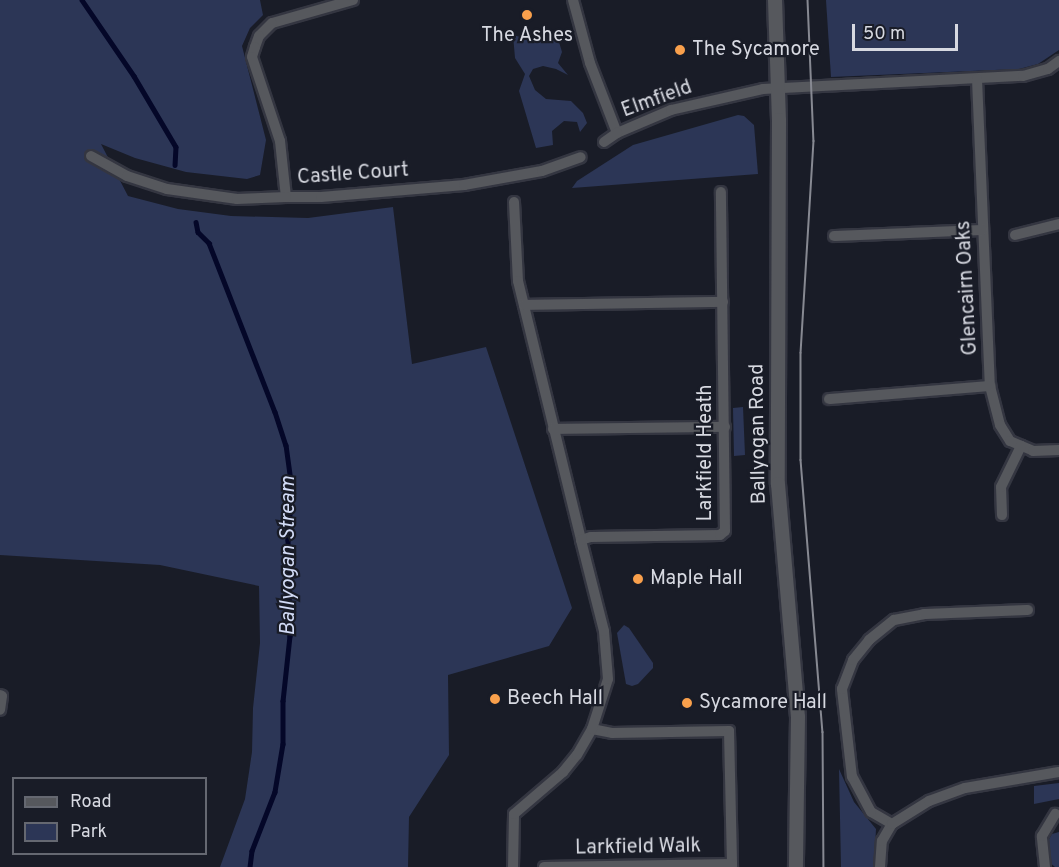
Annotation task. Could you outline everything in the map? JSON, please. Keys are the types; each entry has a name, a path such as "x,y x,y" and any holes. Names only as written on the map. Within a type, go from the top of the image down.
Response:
{"street":[{"name":"Castle Court","path":"353,0 272,23 259,36 255,47 252,57 280,141 286,197 321,197 474,183 542,171 581,157"},
{"name":"Elmfield","path":"573,0 590,63 617,134 671,110 776,87 1023,76 1048,69 1059,61"},
{"name":"Ballyogan Road","path":"775,0 776,87 779,120 778,484 798,717 796,867"},
{"name":"Glencairn Oaks","path":"977,78 990,386 1000,425 1010,441 1021,446"},
{"path":"604,142 617,134"},
{"path":"90,156 127,176 166,189 237,199 286,197"},
{"name":"Larkfield Heath","path":"581,540 591,537 723,533 726,526 721,192"},
{"path":"513,867 514,814 563,772 592,729 608,678 608,656 516,268 514,202"},
{"path":"1015,235 1059,224"},
{"path":"834,237 983,230"},
{"path":"524,305 723,302"},
{"path":"829,399 990,386"},
{"path":"554,429 725,427"},
{"path":"1002,515 1001,487 1021,446 1033,451 1059,450"},
{"path":"892,824 871,812 852,777 842,689 853,660 869,640 894,620 924,614 1028,610"},
{"path":"0,695 2,696 0,710"},
{"path":"592,729 612,733 729,731 732,866"},
{"path":"880,867 882,841 892,824 928,801 965,788 1059,772"},
{"path":"1045,867 1042,836 1055,814"},
{"name":"Larkfield Walk","path":"544,867 732,866"}],"green space":[{"path":"0,0 260,0 263,15 250,28 242,46 266,140 260,175 247,179 186,172 135,158 101,144 128,196 178,209 231,216 308,218 393,207 412,364 486,347 572,608 549,646 448,675 449,755 409,817 408,867 220,867 245,799 252,752 253,708 260,643 259,586 160,565 0,555"},
{"path":"826,0 1059,0 1059,50 1038,64 1019,69 831,77"},
{"path":"551,33 559,42 562,52 558,63 568,75 543,66 533,69 529,76 535,90 546,99 571,101 583,113 587,123 580,132 577,122 564,121 552,131 553,145 536,148 519,91 525,74 515,58 513,35 531,40"},
{"path":"738,115 744,116 754,125 758,174 572,188 577,181 633,145"},
{"path":"743,407 745,455 734,456 733,408"},
{"path":"624,625 629,628 653,663 653,668 638,684 632,686 626,684 617,633"},
{"path":"839,769 854,802 876,829 874,867 841,867"},
{"path":"1059,783 1059,799 1034,804 1034,786"},
{"path":"1059,832 1059,867 1055,867 1049,862 1049,839 1052,834"}],"waterway":[{"name":"Ballyogan Stream","path":"82,0 134,76 176,147 175,165"},
{"name":"Ballyogan Stream","path":"196,222 198,232 209,243 275,412 286,445 292,489 288,540 290,636 283,701 283,744 275,792 252,851 250,867"}],"tram line":[{"path":"808,0 814,141 801,353 801,460 823,732 824,867"}],"place":[{"name":"The Ashes","path":"527,15"},
{"name":"The Sycamore","path":"680,50"},
{"name":"Maple Hall","path":"638,579"},
{"name":"Beech Hall","path":"495,699"},
{"name":"Sycamore Hall","path":"687,703"}]}
